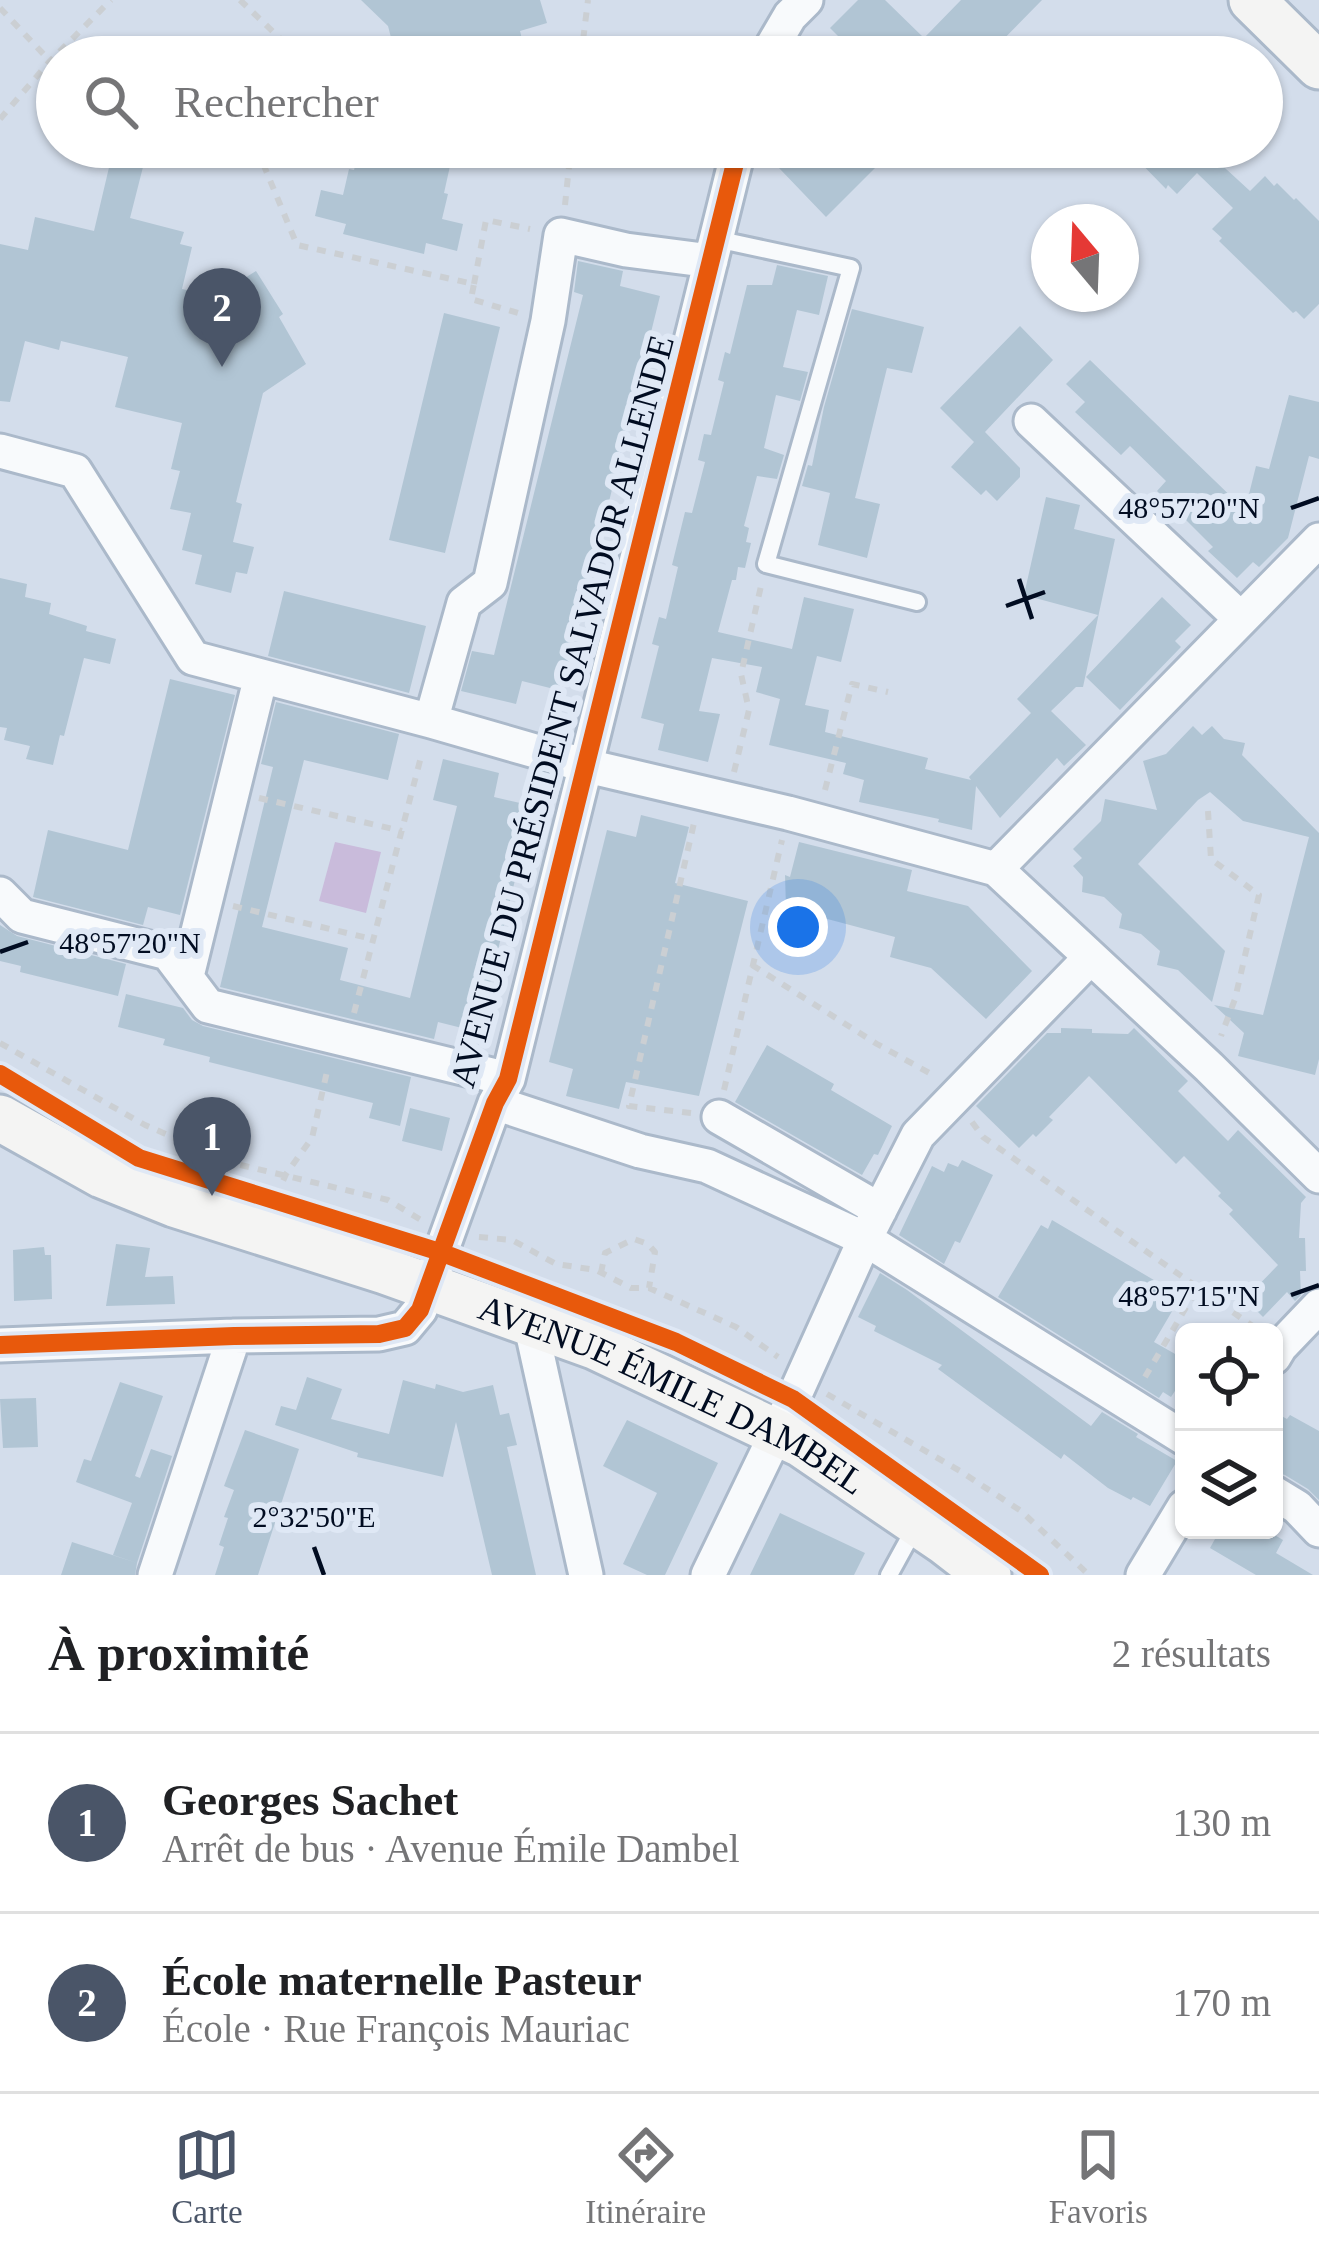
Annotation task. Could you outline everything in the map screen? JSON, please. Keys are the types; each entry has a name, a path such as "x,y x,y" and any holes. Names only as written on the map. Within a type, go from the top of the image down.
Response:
{"street":[{"path":"778,36 806,0"},
{"path":"1252,0 1319,66"},
{"name":"AVENUE DU PRÉSIDENT SALVADOR ALLENDE","path":"430,1286 502,1091 734,168"},
{"path":"431,721 464,602 490,584 548,321 561,235 626,250 714,250"},
{"path":"1031,421 1241,619"},
{"path":"0,452 75,471 193,658 587,766 996,868 1319,1176"},
{"path":"996,868 1319,540"},
{"path":"187,976 261,676"},
{"path":"0,894 22,916 168,953 208,1006 341,1039 502,1091 640,1150 707,1166 873,1225"},
{"path":"708,1575 918,1135 1090,958"},
{"path":"718,1117 1175,1432"},
{"name":"AVENUE ÉMILE DAMBEL","path":"0,1118 102,1175 174,1204 430,1286 594,1346 801,1444 988,1575"},
{"path":"0,1345 380,1334 405,1328 420,1310 430,1286"},
{"path":"1283,1344 1319,1306"},
{"path":"530,1322 586,1575"},
{"path":"155,1575 234,1336"},
{"path":"1283,1498 1319,1530"},
{"path":"1143,1575 1175,1523"}],"lane":[{"path":"714,250 851,268 766,564 917,602"},
{"path":"890,1575 917,1523"}],"path":[{"path":"75,36 111,0"},
{"path":"241,0 278,36"},
{"path":"584,36 588,0"},
{"path":"0,8 36,46"},
{"path":"0,119 36,77"},
{"path":"265,168 297,245 474,284"},
{"path":"548,321 471,299 486,220 561,235 569,168"},
{"path":"766,564 741,674 749,710 715,796 629,1106 718,1117 752,965 852,684 888,692"},
{"path":"275,1201 286,1174 311,1138 431,721"},
{"path":"232,792 402,831"},
{"path":"1208,811 1211,859 1259,895 1235,999 1209,1067"},
{"path":"206,900 372,939"},
{"path":"752,965 931,1073 982,1137 1249,1323"},
{"path":"0,1043 145,1125 232,1163 388,1200 447,1233 512,1240 556,1264 601,1273 632,1288 649,1288 736,1327 802,1378 1021,1511 1089,1575"},
{"path":"252,1194 296,1207"},
{"path":"601,1273 605,1253 634,1239 655,1252 649,1288"},
{"path":"1129,1403 1198,1287"}],"shaded area":[{"path":"335,842 381,852 366,913 319,901"}],"building":[{"path":"361,0 540,0 547,23 520,31 521,36 391,36 388,26"},
{"path":"858,0 885,0 922,36 838,36 830,28"},
{"path":"961,0 1042,0 1007,36 926,36"},
{"path":"109,168 143,168 130,218 184,232 180,244 192,247 182,289 216,296 256,271 306,364 263,393 236,502 242,504 233,542 254,547 247,574 236,572 231,593 195,584 202,555 182,550 191,513 170,509 180,471 171,469 182,423 115,407 128,357 61,341 59,350 25,341 10,402 0,401 0,244 28,250 35,217 94,231"},
{"path":"450,168 442,219 463,224 457,251 426,243 424,254 343,234 346,224 315,216 321,190 343,195 349,169"},
{"path":"779,168 875,168 826,217"},
{"path":"1146,168 1225,168 1250,191 1265,176 1274,186 1277,183 1319,221 1319,304 1304,319 1293,313 1219,241 1222,238 1212,229 1233,208 1197,173 1177,194 1168,185 1166,189"},
{"path":"578,261 623,271 620,286 660,296 562,691 522,681 516,704 461,691 472,651 494,655 583,295 574,292"},
{"path":"777,265 828,276 819,315 797,310 783,367 808,372 800,401 776,395 764,448 784,455 777,479 757,476 744,526 749,528 746,542 751,543 745,568 738,567 736,580 732,580 718,632 792,649 804,597 854,609 841,662 817,656 805,705 829,710 825,732 928,758 925,769 971,780 1031,713 1017,699 1098,615 1024,595 1046,497 1080,505 1074,529 1115,539 1083,687 1076,687 1051,711 1086,745 1064,766 1057,758 1000,818 976,786 972,830 859,802 864,780 843,774 846,763 769,745 780,699 756,692 762,667 712,658 699,711 720,714 708,762 658,750 664,724 641,718 659,646 652,644 659,617 666,619 678,567 672,565 685,512 692,513 705,462 698,460 704,434 711,435 724,382 718,380 725,352 730,354 747,285 772,285"},
{"path":"852,309 924,327 912,373 887,368 855,498 880,504 867,558 818,545 830,493 802,486 808,465 812,466"},
{"path":"444,313 500,327 445,553 389,540"},
{"path":"1020,326 1053,360 985,432 1020,468 1020,477 997,501 986,490 981,495 951,467 974,442 940,408"},
{"path":"1090,360 1245,510 1256,466 1269,469 1289,395 1319,402 1319,459 1309,456 1288,538 1259,567 1253,562 1237,578 1157,491 1166,481 1130,446 1121,455 1075,412 1085,402 1066,384"},
{"path":"0,578 27,584 25,597 51,603 49,614 116,639 110,664 84,658 53,765 26,759 30,746 4,740 7,728 0,727"},
{"path":"284,591 426,626 409,693 268,656"},
{"path":"1162,597 1191,625 1175,641 1181,647 1120,710 1086,677"},
{"path":"170,679 235,695 180,915 148,907 143,925 33,897 48,830 128,850"},
{"path":"276,702 399,734 388,780 304,760 262,927 348,948 340,980 410,998 457,806 433,800 443,759 499,773 494,797 533,806 478,1032 438,1022 434,1039 220,987 273,767 261,764"},
{"path":"1193,726 1202,735 1212,726 1224,739 1245,743 1242,755 1319,833 1319,1059 1315,1075 1238,1056 1244,1033 1214,1005 1263,1015 1309,837 1243,821 1210,792 1138,864 1225,951 1212,1002 1178,970 1157,965 1160,951 1141,934 1119,928 1122,914 1104,897 1082,892 1083,877 1073,866 1082,858 1073,849 1101,821 1105,799 1157,810 1143,761 1166,754"},
{"path":"641,815 689,827 675,883 748,901 699,1096 626,1082 619,1109 566,1096 573,1069 549,1062 607,830 636,837"},
{"path":"799,842 912,870 907,891 968,906 1032,971 986,1019 931,968 890,957 895,937 786,908 785,875 790,877"},
{"path":"0,925 17,936 126,964 118,996 20,972 21,966 0,961"},
{"path":"126,994 183,1008 203,1026 411,1077 400,1126 369,1118 373,1103 209,1062 210,1057 163,1045 165,1039 118,1027"},
{"path":"1061,1028 1128,1034 1134,1028 1188,1081 1178,1091 1228,1141 1238,1130 1306,1197 1301,1203 1299,1238 1305,1238 1306,1271 1300,1271 1301,1295 1295,1301 1287,1292 1263,1317 1245,1299 1278,1265 1229,1214 1233,1210 1218,1196 1221,1193 1184,1156 1176,1164 1089,1076 1049,1117 1053,1120 1019,1148 976,1106 1047,1033 1061,1033"},
{"path":"767,1045 834,1084 831,1090 892,1126 862,1175 735,1102"},
{"path":"410,1108 450,1118 442,1151 402,1141"},
{"path":"962,1160 993,1175 960,1243 955,1241 944,1264 899,1235 932,1166 944,1172 948,1163 958,1167"},
{"path":"1052,1220 1181,1296 1154,1342 1175,1354 1171,1397 1163,1392 1159,1398 998,1297 1041,1225 1048,1229"},
{"path":"116,1244 150,1248 145,1277 173,1276 175,1304 106,1306"},
{"path":"44,1247 45,1255 51,1255 52,1299 14,1301 13,1250"},
{"path":"880,1273 1091,1426 1102,1412 1175,1460 1175,1464 1150,1506 1131,1500 1064,1454 1061,1459 938,1369 942,1365 874,1331 876,1326 858,1317"},
{"path":"307,1377 342,1389 331,1419 389,1434 403,1380 463,1392 493,1385 500,1415 509,1413 517,1445 507,1447 536,1575 492,1575 456,1422 443,1477 357,1457 358,1453 275,1425 281,1406 296,1410"},
{"path":"120,1382 163,1396 135,1476 140,1478 151,1449 172,1456 137,1563 113,1555 132,1503 76,1482 84,1459 91,1461"},
{"path":"36,1398 38,1447 3,1448 0,1399"},
{"path":"1290,1415 1319,1431 1319,1500 1285,1475 1283,1417"},
{"path":"627,1420 718,1463 665,1575 647,1575 623,1564 657,1493 603,1466"},
{"path":"245,1430 299,1449 258,1575 215,1575 224,1547 219,1545 228,1518 224,1517 234,1490 224,1486"},
{"path":"780,1513 865,1553 854,1575 750,1575"},
{"path":"1215,1539 1281,1539 1276,1553 1313,1575 1256,1575 1210,1548"},
{"path":"72,1542 137,1563 135,1575 61,1575"}],"cycle path":[{"path":"0,1345 379,1334 405,1328 420,1310 495,1103 508,1079 734,168"},
{"path":"0,1074 139,1158 440,1252 676,1342 793,1399 1040,1575"}],"place":[{"name":"École maternelle Pasteur","path":"222,367"},
{"name":"Georges Sachet","path":"212,1196"}]}
